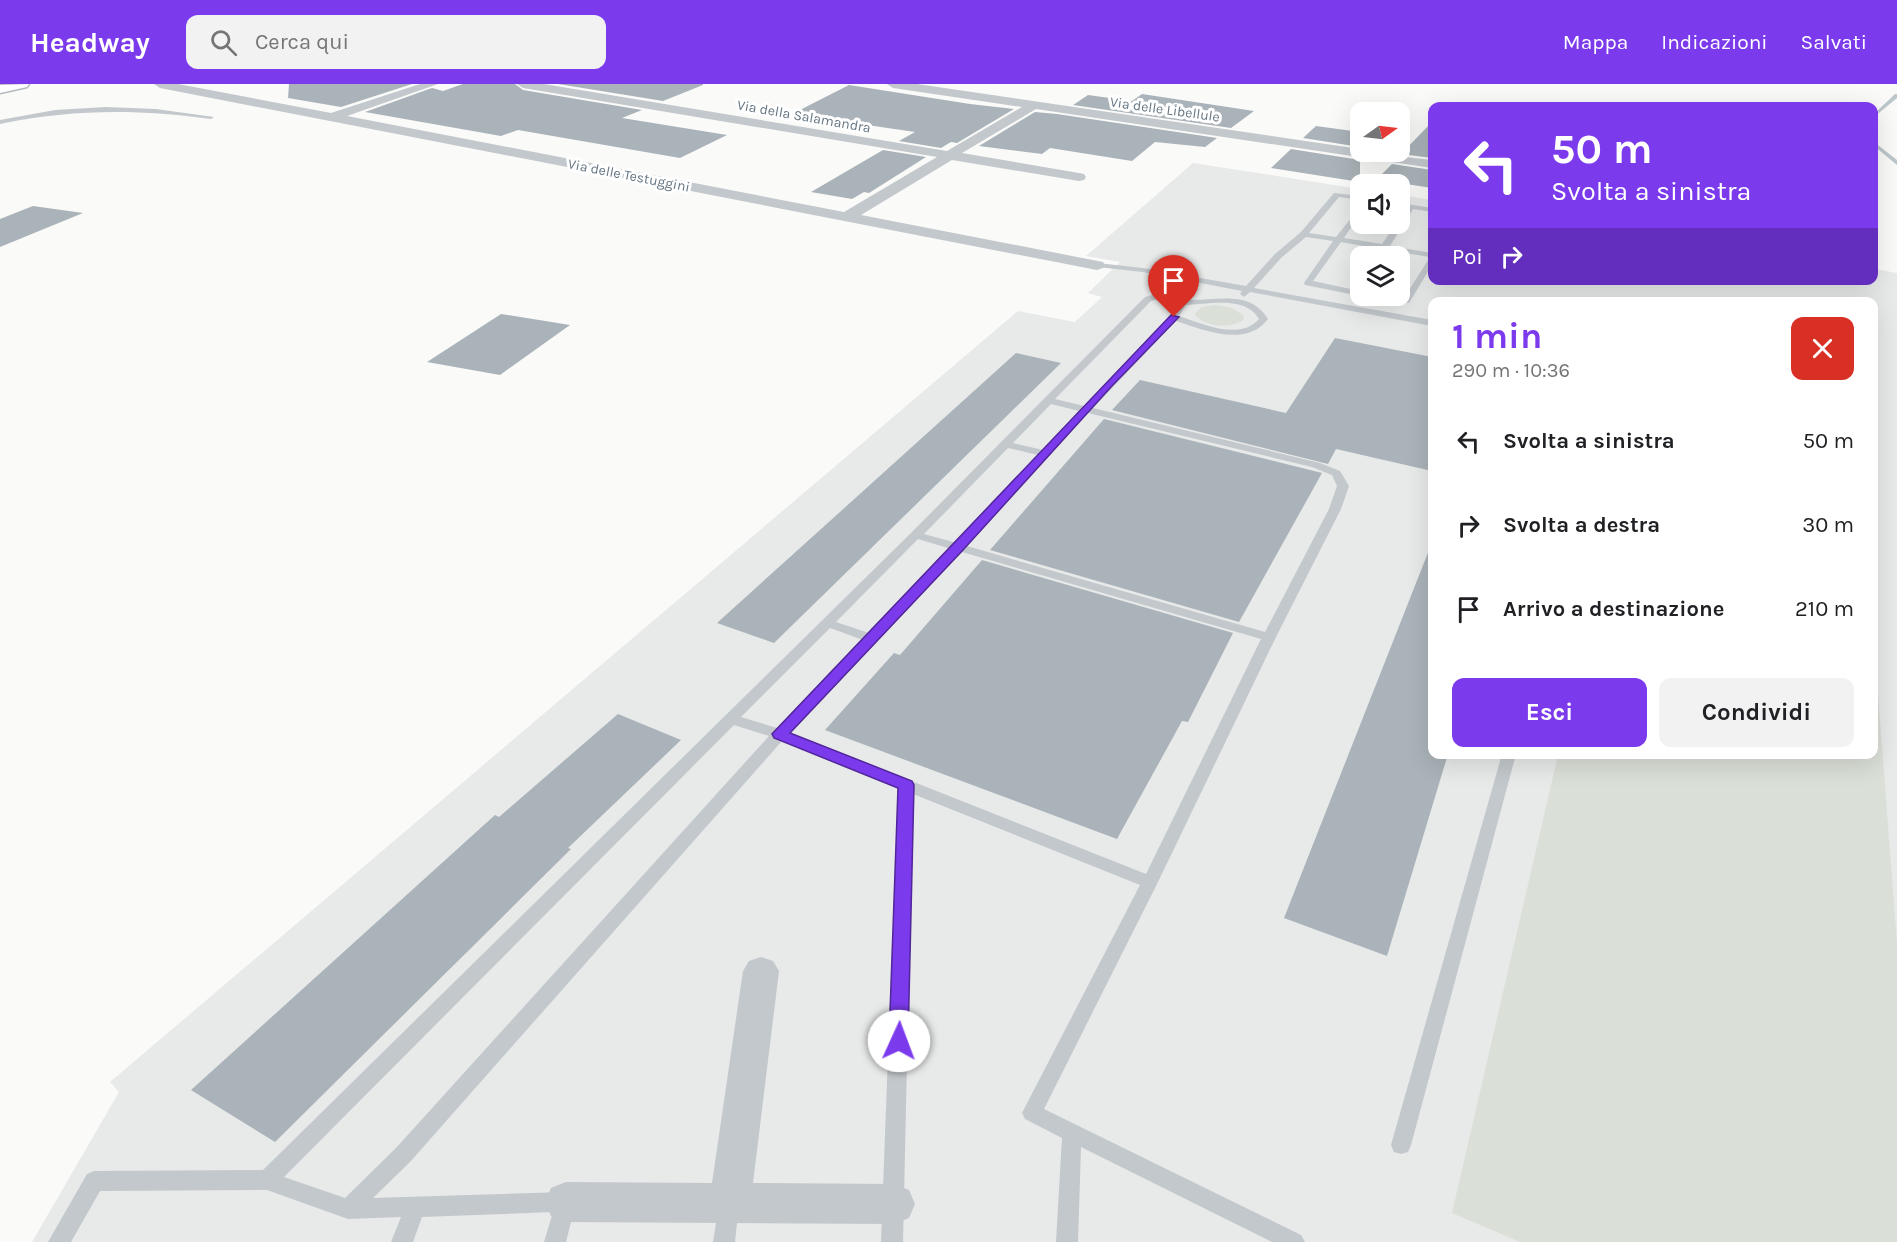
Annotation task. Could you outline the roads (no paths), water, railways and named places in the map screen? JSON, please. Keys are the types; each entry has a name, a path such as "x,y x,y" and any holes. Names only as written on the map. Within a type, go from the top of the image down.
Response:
{"main road":[{"path":"0,89 22,84"}],"street":[{"name":"Via delle Testuggini","path":"160,84 1097,265"},
{"path":"331,117 432,84"},
{"name":"Via della Salamandra","path":"523,84 1079,177"},
{"name":"Via delle Libellule","path":"893,84 1428,163"},
{"path":"846,218 1034,105"},
{"path":"730,1202 761,971"},
{"path":"566,1202 730,1202 893,1223"}],"lane":[{"path":"0,122 62,110 119,107 211,117"},
{"path":"1236,301 1250,289 1278,256 1304,234 1337,195 1350,197"},
{"path":"1386,246 1411,206 1428,209"},
{"path":"1350,224 1308,283 1350,289"},
{"path":"1304,234 1378,246"},
{"path":"1410,252 1428,256"},
{"path":"1410,294 1428,264"},
{"path":"1097,265 1180,290 1192,305 1211,300 1247,304 1262,314 1264,319 1261,324 1244,331 1217,331 1174,317"},
{"path":"267,1180 916,535 1148,299 1180,290 1250,289 1428,322"},
{"path":"348,1209 403,1155 780,734 959,548 1174,317 1180,290"},
{"path":"1347,307 1350,303"},
{"path":"1048,400 1316,465 1336,473 1341,479 1343,486 1335,509 1269,637 1150,882 1032,1113 1294,1242"},
{"path":"1006,444 1045,454"},
{"path":"916,535 1269,637"},
{"path":"827,623 873,639"},
{"path":"731,719 780,734 1150,882"},
{"path":"1401,1145 1508,759"},
{"path":"893,1223 906,785"},
{"path":"1067,1242 1072,1132"},
{"path":"59,1242 94,1181 267,1180 348,1209 566,1202 555,1242"},
{"path":"724,1242 730,1202"},
{"path":"402,1242 416,1206"}],"waterway":[{"path":"1878,112 1897,95"},
{"path":"1878,147 1897,163"}]}
